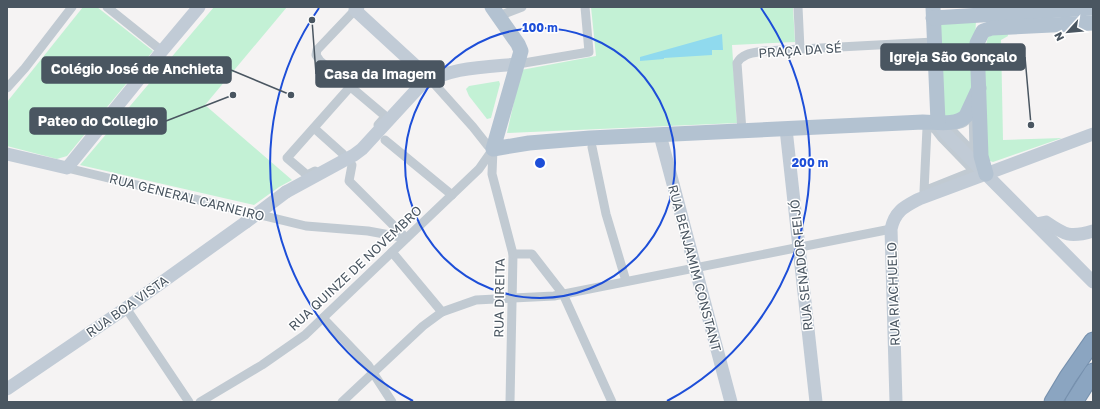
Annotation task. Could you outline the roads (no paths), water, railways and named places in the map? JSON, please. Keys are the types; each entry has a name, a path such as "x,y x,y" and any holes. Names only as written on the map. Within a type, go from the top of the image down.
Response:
{"highway":[{"path":"1053,402 1093,341"},
{"path":"1074,402 1093,372"}],"main road":[{"path":"67,168 162,51 200,7"},
{"path":"356,8 430,79 468,69 518,64"},
{"path":"496,12 521,51 493,149 590,138 923,122 952,122 963,119 969,111 979,88"},
{"path":"1089,14 933,12 938,122 946,134 980,173 1036,224 1093,282"},
{"path":"980,173 981,156 977,42 983,31 992,28 1089,14"},
{"name":"RUA BOA VISTA","path":"7,389 126,308 286,192 354,155 362,149 420,86 430,79"},
{"name":"RUA SENADOR FEIJÓ","path":"786,129 816,402"},
{"name":"RUA RIACHUELO","path":"896,402 891,228 893,221 900,210 919,199 980,173 1093,134"},
{"name":"RUA BENJAMIM CONSTANT","path":"660,135 731,402"},
{"name":"RUA GENERAL CARNEIRO","path":"7,154 67,168"},
{"path":"1036,224 1046,222 1063,234 1083,234 1093,231"}],"street":[{"path":"7,88 25,68 72,7"},
{"path":"107,7 162,51"},
{"path":"496,12 522,7"},
{"path":"518,64 589,52 585,7"},
{"path":"798,7 800,49"},
{"path":"350,86 287,158 306,175 346,155 366,139 385,117 350,86 320,61 316,55 317,50 356,8"},
{"name":"PRAÇA DA SÉ","path":"742,131 737,63 745,54 764,51 934,42"},
{"path":"430,79 469,122 488,146 493,149"},
{"path":"973,109 974,153 948,126 965,122 969,118 973,109"},
{"path":"919,199 923,122"},
{"path":"314,128 343,154"},
{"path":"927,128 934,128 941,137 980,173 924,191 927,128"},
{"path":"385,140 452,195"},
{"path":"592,147 606,214 626,281"},
{"name":"RUA QUINZE DE NOVEMBRO","path":"200,402 305,335 479,169 493,149"},
{"name":"RUA DIREITA","path":"493,149 492,174 513,254 510,402"},
{"path":"352,165 349,181 406,238"},
{"name":"RUA GENERAL CARNEIRO","path":"67,168 306,226 368,231 406,238"},
{"path":"342,402 423,326 442,312 476,300 554,296 891,228"},
{"path":"392,252 442,312"},
{"path":"513,254 532,254 563,294 612,402"},
{"path":"130,314 189,402"},
{"path":"323,318 368,366 392,402"}],"water":[{"path":"722,34 723,50 712,50 712,55 640,61 640,57"}],"place":[{"name":"Casa da Imagem","path":"312,20"},
{"name":"Pateo do Collegio","path":"233,95"},
{"name":"Colégio José de Anchieta","path":"291,95"},
{"name":"Igreja São Gonçalo","path":"1031,125"}]}
